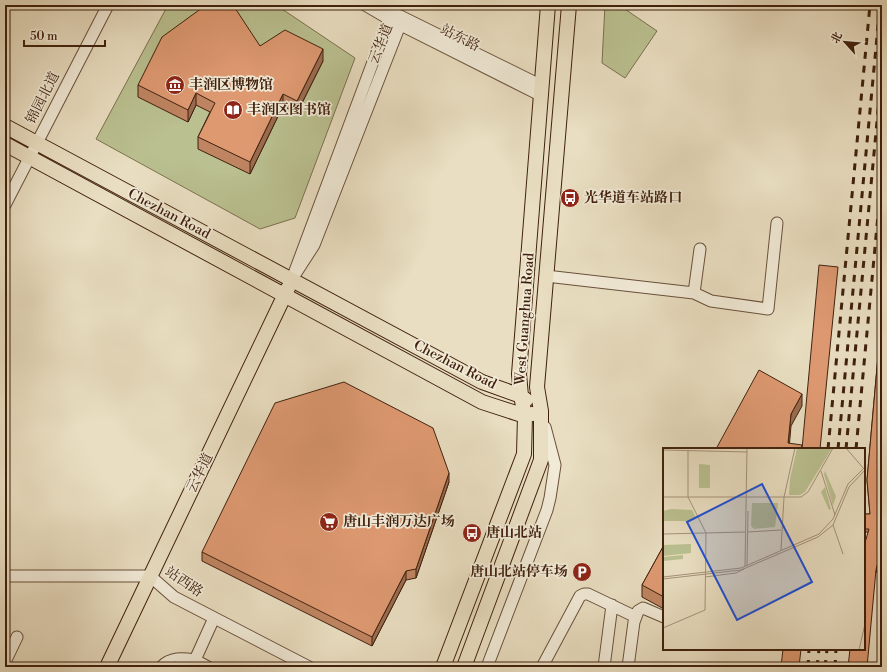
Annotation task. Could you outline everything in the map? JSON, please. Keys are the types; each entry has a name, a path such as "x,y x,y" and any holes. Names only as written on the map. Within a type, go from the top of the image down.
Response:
{"main road":[{"name":"West Guanghua Road","path":"443,667 524,454 525,416 519,374 548,5"},
{"name":"West Guanghua Road","path":"464,667 541,460 540,411 537,387 569,5"},
{"path":"543,70 564,64"},
{"name":"Chezhan Road","path":"5,126 482,382 521,396 540,411"},
{"name":"Chezhan Road","path":"5,144 482,402 525,416"},
{"name":"云华道","path":"107,667 292,279"},
{"path":"525,416 540,411"}],"street":[{"name":"锦园北道","path":"5,205 108,5"},
{"name":"站东路","path":"365,5 542,91"},
{"name":"站东路","path":"382,5 395,19"},
{"name":"云华道","path":"292,279 395,19"},
{"path":"546,276 694,293 711,301 768,309 777,223"},
{"path":"694,293 700,248"},
{"path":"488,667 550,498 555,465 540,411"},
{"name":"站西路","path":"5,576 150,576 174,597 309,667"},
{"path":"542,667 580,596 588,594 636,617"},
{"path":"604,667 612,605"},
{"path":"628,667 634,622 638,611 643,608 663,617"},
{"path":"195,660 214,618"},
{"path":"5,662 17,638"},
{"path":"161,667 166,662 181,658 195,660 208,667"}],"green space":[{"path":"168,5 276,5 355,58 295,218 260,229 96,139"},
{"path":"605,5 619,5 657,31 625,78 602,63"}],"building":[{"path":"206,5 233,5 260,46 285,30 323,49 297,101 283,94 250,162 198,137 215,103 196,93 188,110 138,85 162,37"},
{"path":"819,265 838,267 820,448 802,448"},
{"path":"882,311 882,546 876,570 867,667 848,667 850,650 865,650 865,543 869,529 865,529 865,514 870,514 867,480"},
{"path":"759,370 802,394 791,414 788,443 802,445 801,448 717,448"},
{"name":"唐山丰润万达广场","path":"344,382 433,428 449,473 416,569 406,571 372,637 202,552 275,403"},
{"path":"663,547 663,596 642,585"},
{"path":"783,650 801,650 799,667 781,667"},
{"path":"175,662 185,667 172,667"}],"railway":[{"path":"828,448 870,5"},
{"path":"838,448 880,5"},
{"path":"846,448 882,69"},
{"path":"856,448 882,173"},
{"path":"808,667 809,650"},
{"path":"817,667 819,650"},
{"path":"825,667 827,650"},
{"path":"835,667 836,650"}],"place":[{"name":"丰润区博物馆","path":"175,85"},
{"name":"丰润区图书馆","path":"233,110"},
{"name":"光华道车站路口","path":"570,198"},
{"name":"唐山丰润万达广场","path":"329,522"},
{"name":"唐山北站","path":"472,533"},
{"name":"唐山北站停车场","path":"582,572"}]}
